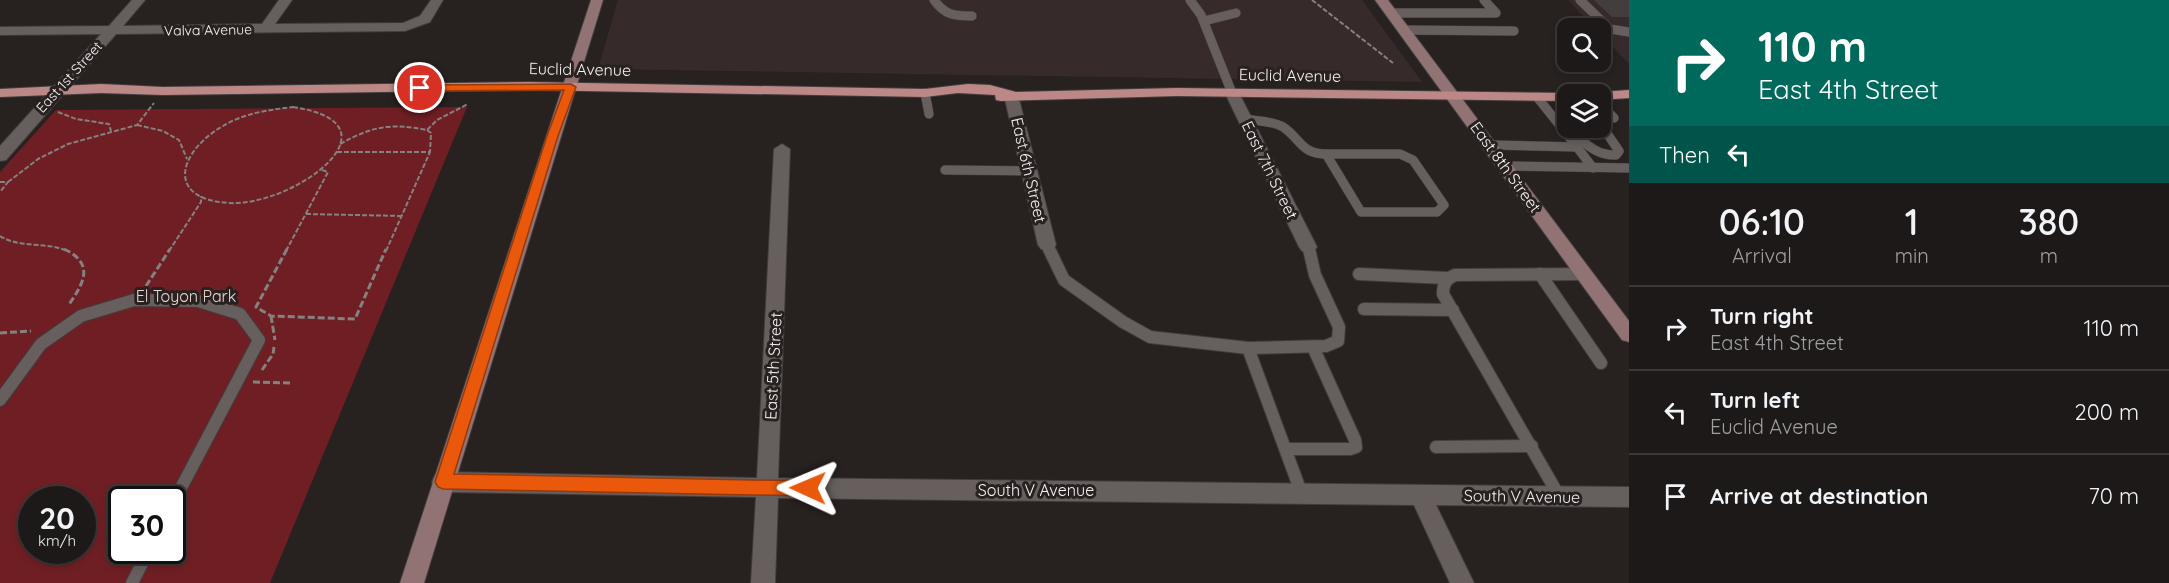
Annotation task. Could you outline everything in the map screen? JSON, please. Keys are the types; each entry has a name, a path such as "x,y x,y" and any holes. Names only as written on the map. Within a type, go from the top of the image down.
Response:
{"main road":[{"name":"Euclid Avenue","path":"0,93 56,92 68,100 111,99 163,91 571,87 925,93 949,99 984,100 1011,95 1232,93 1557,96"},
{"path":"1611,95 1629,94"}],"street":[{"name":"East 1st Street","path":"0,156 139,0"},
{"path":"265,29 286,0"},
{"name":"Valva Avenue","path":"0,31 405,27 425,19 437,0"},
{"path":"411,583 597,0"},
{"name":"East 8th Street","path":"1381,0 1507,166 1629,335"},
{"name":"East 7th Street","path":"1232,93 1308,248"},
{"name":"East 6th Street","path":"1011,95 1047,245"},
{"name":"East 5th Street","path":"762,583 782,149"},
{"name":"South V Avenue","path":"443,482 767,488 1629,497"},
{"path":"1420,495 1462,583"}],"lane":[{"path":"934,0 943,13 951,16 972,16"},
{"path":"1190,0 1204,21 1232,93"},
{"path":"1392,13 1496,13 1485,0"},
{"path":"1580,0 1610,28 1629,32"},
{"path":"1204,21 1236,13"},
{"path":"1404,30 1514,31"},
{"path":"925,93 929,114"},
{"path":"1537,97 1557,122"},
{"path":"1611,115 1614,118"},
{"path":"1245,119 1282,126 1302,147 1326,154 1400,154 1408,157 1413,160 1444,205 1437,212 1361,212 1326,154"},
{"path":"1570,138 1593,168"},
{"path":"1580,138 1592,152 1616,155 1619,151"},
{"path":"1610,138 1629,163"},
{"path":"1491,145 1577,147"},
{"path":"1507,166 1629,168"},
{"path":"945,170 1029,171"},
{"path":"1047,245 1064,280 1123,322 1150,337 1248,348 1326,346 1338,341 1339,327 1315,275 1308,248"},
{"path":"1359,274 1446,278 1468,274 1585,274"},
{"path":"1540,274 1601,363"},
{"path":"1446,278 1442,285 1443,294 1559,496"},
{"path":"0,400 40,344 81,316 134,300 198,301 240,314 259,340 182,486"},
{"path":"1364,309 1453,310"},
{"path":"1286,449 1350,449 1356,447 1355,440 1313,347"},
{"path":"1248,348 1301,492"},
{"path":"1436,447 1532,446"},
{"path":"132,583 142,564"}],"path":[{"path":"1312,0 1393,63"},
{"path":"427,130 437,120 468,104"},
{"path":"293,107 315,110 332,117 340,129 340,144 337,152 322,170 299,185 271,197 232,202 201,196 188,186 184,174 187,159 199,143 219,128 243,116 268,109 293,107"},
{"path":"137,126 150,108"},
{"path":"58,112 77,121 97,121 109,124 111,131"},
{"path":"322,170 328,172 256,307 271,316 355,319 430,152 432,140 431,133 427,130 389,124 378,125 340,144"},
{"path":"0,192 8,182 38,157 69,142 137,126 163,131 179,140 187,159"},
{"path":"337,152 430,152"},
{"path":"0,182 8,182"},
{"path":"143,290 201,202 201,196"},
{"path":"306,214 402,216"},
{"path":"0,236 20,244 52,245 70,250 84,265 85,279 66,310 77,307"},
{"path":"271,316 275,334 273,354 252,383 292,383"},
{"path":"0,333 31,332 39,326"}],"shaded area":[{"path":"618,0 1362,0 1422,82 598,69"},
{"path":"1568,0 1629,0 1629,64 1611,45 1611,18 1585,18"}],"green space":[{"name":"El Toyon Park","path":"467,107 270,583 0,583 0,172 56,110"}],"building":[{"path":"1594,0 1629,0 1629,17 1612,17"}],"route":[{"path":"420,88 571,87 552,136 443,482 808,488"}]}
